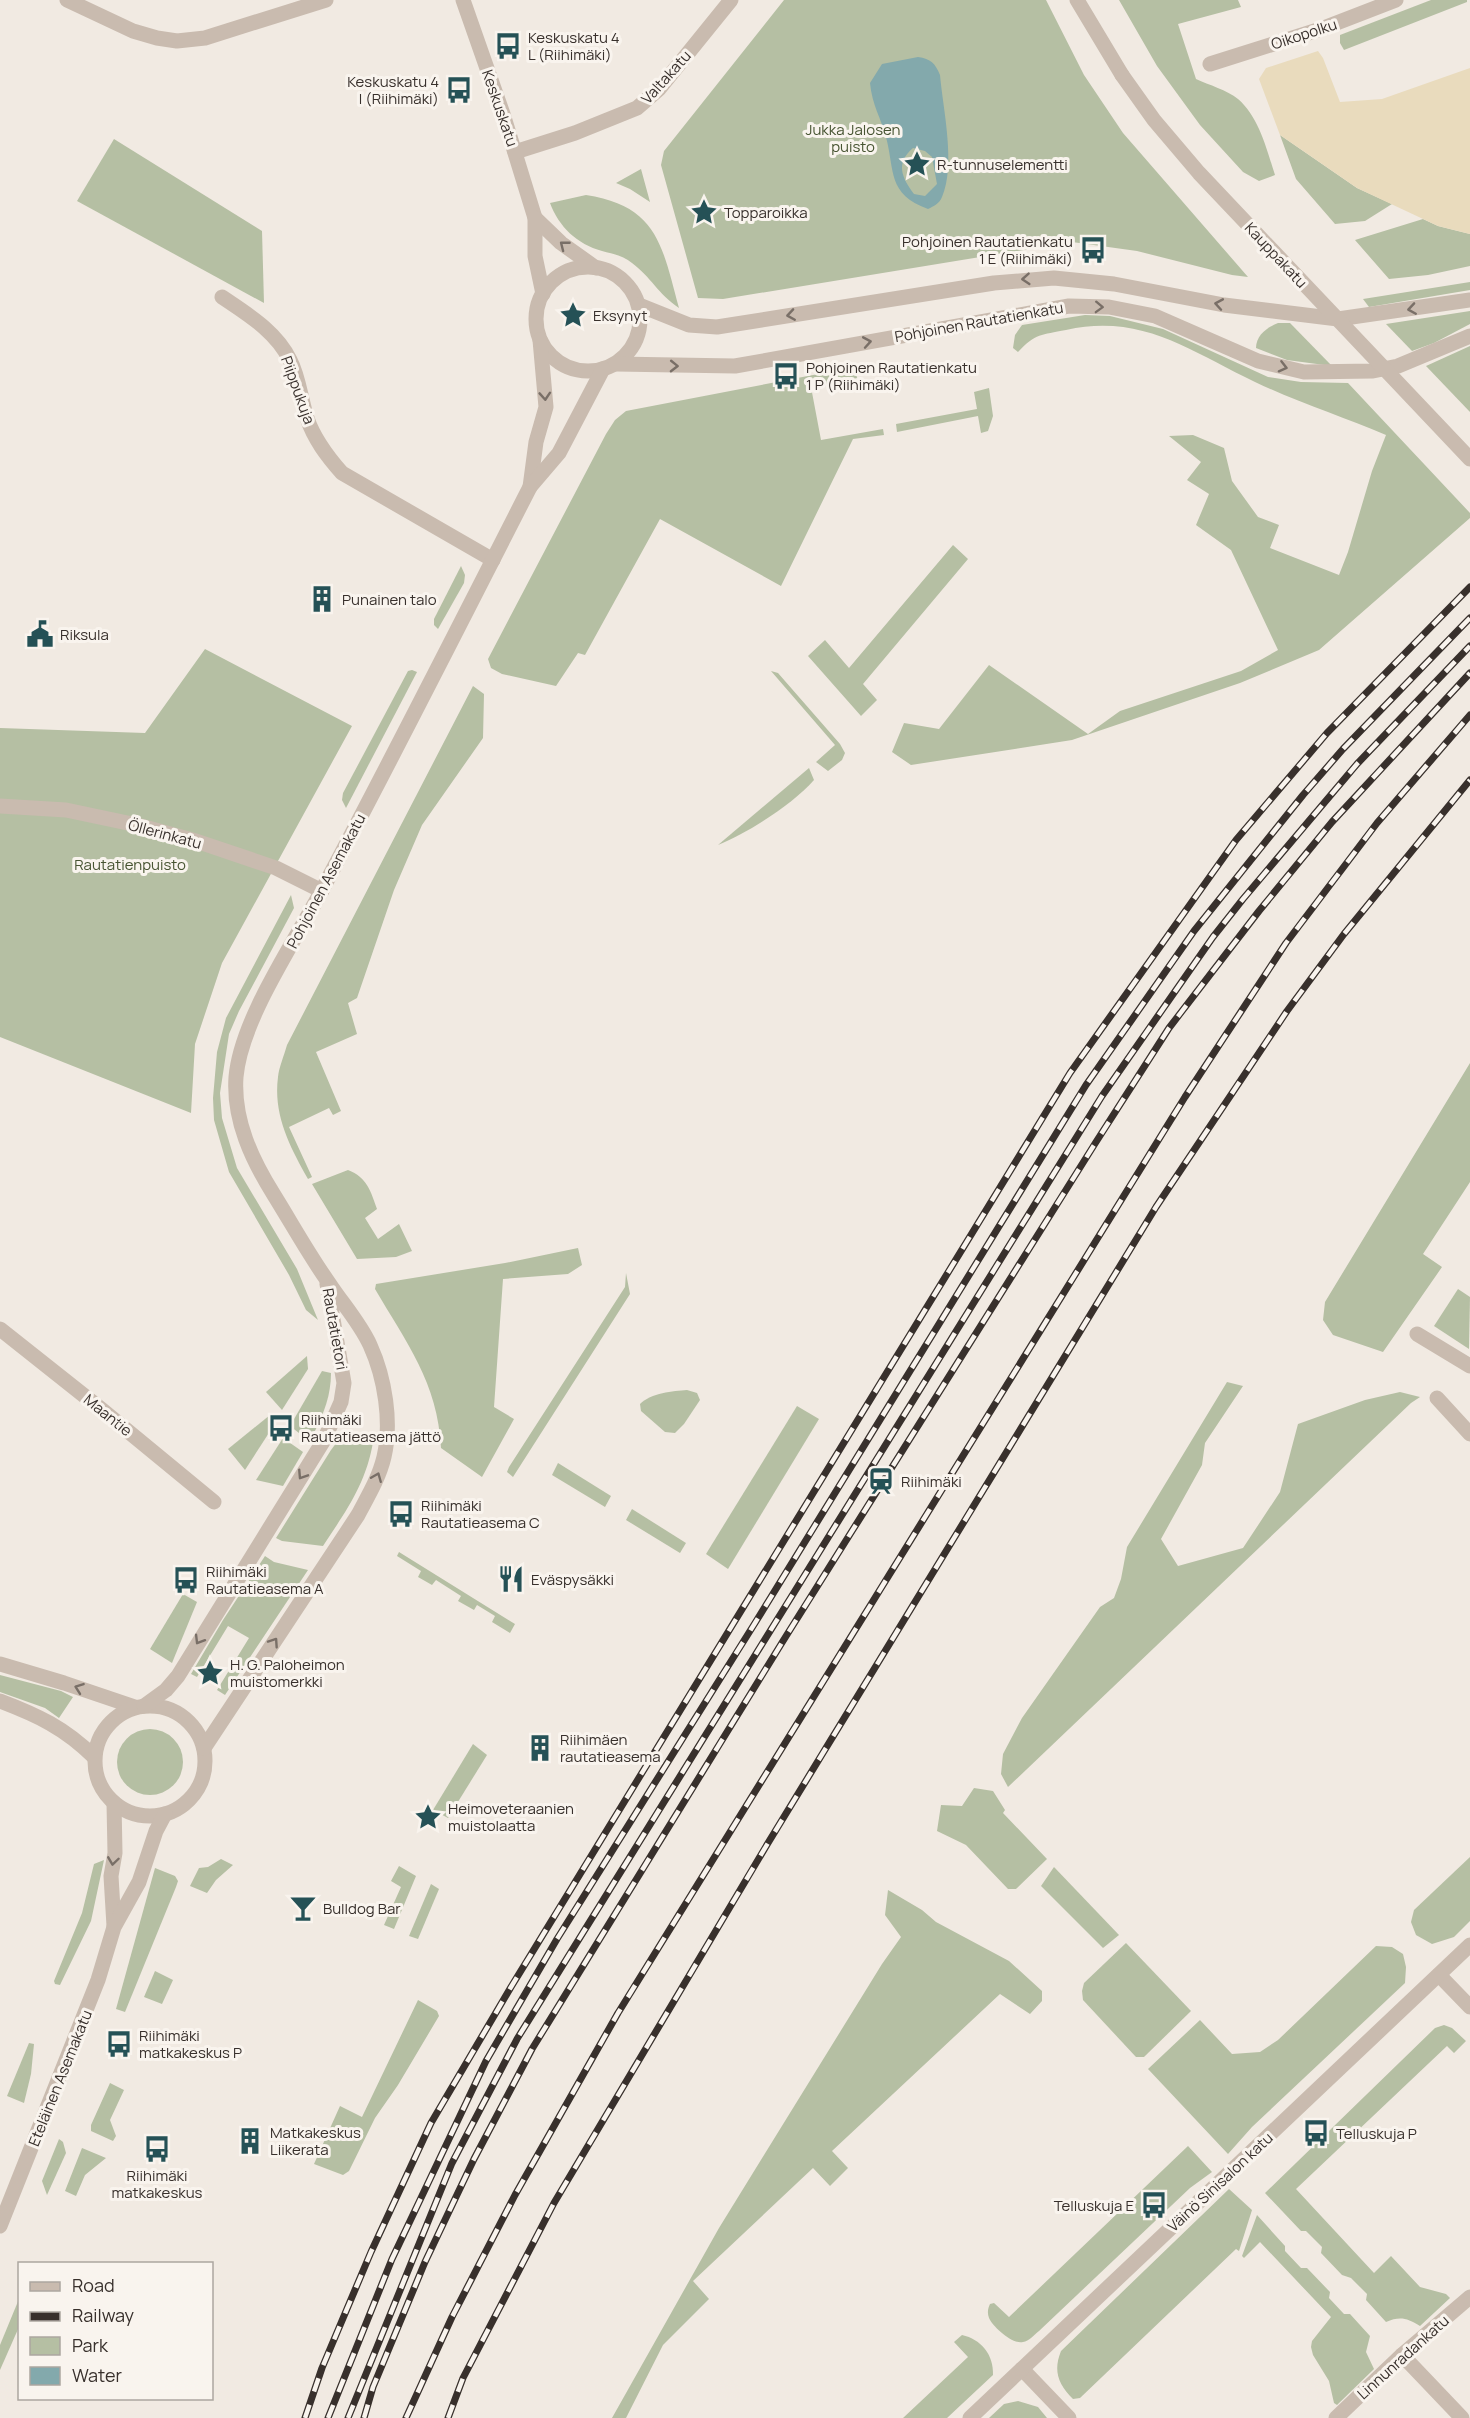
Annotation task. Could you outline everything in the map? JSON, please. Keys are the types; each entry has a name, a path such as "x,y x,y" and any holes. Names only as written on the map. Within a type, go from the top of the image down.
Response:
{"street":[{"path":"67,0 133,31 177,41 205,38 326,0"},
{"name":"Keskuskatu","path":"463,0 535,218 535,256 543,294"},
{"name":"Valtakatu","path":"515,152 585,129 638,108 659,89 731,0"},
{"name":"Kauppakatu","path":"1077,0 1122,75 1154,120 1199,173 1470,459"},
{"name":"Kauppakatu","path":"1089,0 1100,36"},
{"name":"Oikopolku","path":"1210,64 1321,29 1396,0"},
{"name":"Keskuskatu","path":"535,218 561,243 596,268"},
{"path":"580,268 596,268 610,272 623,280 633,292 639,305 641,322 637,339 628,353 609,367 588,372 572,369 558,362 539,338 536,323 543,294 552,282 565,273 580,268"},
{"name":"Pohjoinen Rautatienkatu","path":"639,305 689,325 717,327 973,286 1054,278 1114,284 1224,305 1338,319 1470,300"},
{"name":"Piippukuja","path":"222,297 252,316 274,337 290,360 308,421 323,451 342,473 493,560"},
{"name":"Pohjoinen Rautatienkatu","path":"609,367 735,366 1069,306 1108,307 1155,316 1258,361 1304,372 1373,372 1398,366 1470,336"},
{"name":"Pohjoinen Asemakatu","path":"530,487 536,442 546,407 539,338"},
{"name":"Pohjoinen Asemakatu","path":"327,1281 260,1172 244,1137 236,1080 239,1056 253,1017 322,891 530,487 559,453 609,367"},
{"name":"Öllerinkatu","path":"0,806 66,810 147,828 196,841 276,868 322,891"},
{"name":"Rautatietori","path":"140,1706 166,1690 178,1676 324,1440 341,1402 344,1383 327,1281"},
{"name":"Rautatietori","path":"204,1748 358,1515 375,1482 383,1459 388,1432 378,1364 370,1343 327,1281"},
{"name":"Maantie","path":"0,1329 102,1409 214,1502"},
{"path":"1417,1334 1470,1366"},
{"path":"1437,1398 1470,1434"},
{"path":"0,1664 140,1706 167,1708 177,1712 194,1727 204,1748 205,1767 198,1788 184,1804 165,1814 154,1816 133,1814 107,1796 97,1777 94,1756 100,1735 107,1726 124,1711 140,1706"},
{"path":"0,1701 44,1718 82,1744 94,1756"},
{"name":"Eteläinen Asemakatu","path":"114,1803 115,1853 111,1876 114,1928"},
{"name":"Eteläinen Asemakatu","path":"0,2226 98,1980 114,1928 139,1882 156,1831 165,1814"},
{"name":"Väinö Sinisalon katu","path":"970,2418 1470,1945"},
{"path":"1439,1975 1470,2007"},
{"name":"Linnunradankatu","path":"1336,2418 1402,2355 1470,2297"},
{"path":"1402,2355 1462,2418"},
{"path":"1022,2369 1069,2418"}],"green space":[{"name":"Jukka Jalosen puisto","path":"784,0 1046,0 1084,75 1123,133 1248,277 1137,251 1072,242 723,299 698,298 661,165 664,151"},
{"path":"1119,0 1238,0 1241,7 1178,24 1196,79 1229,93 1245,106 1257,124 1275,175 1259,181 1243,172 1200,125 1157,66"},
{"path":"1431,0 1467,0 1467,2 1344,50 1340,43 1340,35"},
{"path":"1280,135 1357,188 1392,204 1365,221 1335,224 1296,179"},
{"path":"114,139 262,231 264,303 77,201"},
{"path":"641,169 650,202 616,183"},
{"path":"586,195 610,200 643,219 661,248 679,308 665,297 639,268 622,257 585,244 558,220 550,203"},
{"path":"1423,219 1438,226 1470,234 1470,266 1428,275 1389,279 1355,240"},
{"path":"1470,282 1470,290 1369,307 1363,299"},
{"path":"1470,311 1470,324 1434,343 1412,351 1386,324"},
{"path":"1085,315 1110,316 1163,329 1268,377 1301,382 1348,383 1470,513 1470,518 1319,650 1240,683 1072,740 911,765 892,752 904,723 939,729 989,665 1088,734 1120,711 1241,671 1278,650 1231,550 1196,525 1209,494 1187,480 1201,462 1169,436 1193,435 1224,448 1232,481 1258,517 1279,525 1270,548 1339,575 1348,552 1372,471 1386,435 1255,382 1187,347 1142,331 1093,326 1039,336 1018,352 1013,348 1015,335 1022,325"},
{"path":"1278,323 1290,323 1332,366 1287,360 1256,348 1260,335"},
{"path":"1470,346 1470,412 1426,366"},
{"path":"855,367 857,378 811,387 821,440 883,429 884,435 853,439 781,586 660,519 585,655 578,653 556,686 502,674 491,668 488,659 615,420 626,411"},
{"path":"989,388 993,416 988,431 981,433 978,416 897,432 896,424 977,409 974,392"},
{"path":"953,545 968,559 863,684 877,700 861,716 808,656 825,640 849,668"},
{"path":"461,566 465,575 464,583 438,629 434,625 434,619"},
{"name":"Rautatienpuisto","path":"205,649 352,726 222,963 195,1044 191,1113 0,1037 0,728 145,733"},
{"path":"408,671 417,672 346,808 342,800 343,793"},
{"path":"771,671 778,673 840,744 845,753 842,760 828,771 816,762 835,745"},
{"path":"473,686 484,694 483,738 422,825 394,890 357,998 348,1003 357,1034 316,1052 341,1111 333,1115 329,1108 289,1127 312,1177 308,1179 289,1143 278,1104 279,1073 287,1045"},
{"path":"809,768 814,780 794,799 756,825 718,845"},
{"path":"291,895 294,908 229,1034 220,1093 222,1118 237,1168 297,1269 318,1320 306,1310 289,1275 229,1172 214,1120 213,1098 217,1052 226,1018"},
{"path":"1470,1063 1470,1182 1423,1254 1442,1267 1383,1352 1333,1335 1323,1320 1325,1302"},
{"path":"348,1170 360,1177 370,1191 377,1209 365,1218 378,1239 399,1224 412,1251 396,1257 357,1259 312,1184"},
{"path":"578,1248 582,1265 568,1274 503,1279 494,1407 514,1419 482,1477 441,1448 439,1425 427,1383 409,1345 375,1289 376,1284 505,1263"},
{"path":"626,1273 630,1294 513,1477 507,1472 509,1467 625,1287"},
{"path":"1458,1289 1470,1297 1469,1349 1434,1326"},
{"path":"307,1356 308,1369 282,1410 266,1392"},
{"path":"322,1371 331,1373 330,1389 324,1411 314,1433 299,1433 290,1426"},
{"path":"1227,1382 1243,1386 1205,1443 1202,1465 1161,1539 1178,1566 1243,1548 1280,1492 1298,1424 1365,1400 1400,1392 1420,1397 1411,1403 1008,1787 1001,1774 1003,1754 1022,1718 1100,1607 1114,1598 1121,1579 1127,1547"},
{"path":"687,1390 697,1393 700,1400 675,1433 665,1432 641,1411 640,1404 650,1397"},
{"path":"797,1406 819,1419 728,1569 706,1554"},
{"path":"270,1415 276,1422 245,1470 228,1449"},
{"path":"351,1437 373,1442 370,1457 354,1497 323,1546 282,1541 276,1538 331,1450 337,1442"},
{"path":"283,1438 303,1452 283,1486 256,1480"},
{"path":"558,1463 611,1496 605,1507 552,1475"},
{"path":"632,1509 686,1543 680,1553 626,1520"},
{"path":"399,1552 515,1624 510,1633 492,1622 495,1616 477,1605 474,1610 458,1601 461,1596 436,1580 432,1585 418,1577 421,1571 397,1556"},
{"path":"265,1556 274,1562 308,1570 225,1695 217,1690 249,1638 228,1626 197,1677 191,1674"},
{"path":"183,1594 197,1602 172,1663 150,1649"},
{"path":"0,1675 61,1691 73,1697 59,1718 45,1708 0,1692"},
{"path":"143,1729 157,1729 169,1734 178,1743 183,1762 181,1775 174,1786 157,1795 143,1795 131,1790 122,1781 117,1769 117,1755 122,1743 131,1734"},
{"path":"473,1744 487,1755 448,1818 433,1810"},
{"path":"974,1788 993,1791 1005,1810 1003,1813 1047,1859 1016,1889 1008,1889 966,1845 937,1831 941,1805 962,1806"},
{"path":"1470,1857 1470,1921 1454,1937 1432,1944 1416,1935 1411,1922 1414,1910"},
{"path":"221,1859 233,1865 216,1880 207,1893 190,1886 199,1868 208,1867"},
{"path":"104,1860 91,1921 60,1985 55,1984 54,1981 82,1913 94,1864"},
{"path":"399,1866 416,1876 394,1929 384,1925 401,1887 391,1881"},
{"path":"1054,1867 1119,1935 1103,1948 1041,1886"},
{"path":"155,1868 175,1876 178,1881 125,2012 116,2009"},
{"path":"431,1884 439,1889 418,1939 409,1936"},
{"path":"888,1890 922,1910 936,1922 1009,1961 1042,1991 1042,2001 1030,2014 1000,1994 832,2151 848,2168 830,2186 813,2168 693,2281 709,2299 663,2345 626,2418 612,2418 719,2228 901,1937 885,1915"},
{"path":"1126,1943 1191,2011 1144,2057 1136,2057 1083,2000 1084,1983"},
{"path":"1376,1946 1392,1947 1403,1954 1406,1967 1405,1983 1252,2127 1228,2154 1148,2069 1200,2020 1232,2054 1260,2052 1278,2040"},
{"path":"155,1971 173,1980 162,2004 144,1997"},
{"path":"418,2000 437,2011 439,2016 398,2085 375,2118 349,2171 343,2175 314,2164 340,2106 362,2117"},
{"path":"1444,2025 1452,2028 1466,2041 1454,2053 1447,2046 1296,2189 1374,2273 1391,2256 1420,2287 1446,2294 1450,2298 1420,2326 1403,2319 1386,2322 1366,2300 1367,2294 1351,2278 1342,2275 1321,2253 1322,2247 1306,2231 1301,2231 1265,2193 1435,2028"},
{"path":"29,2043 34,2044 31,2074 24,2103 7,2096"},
{"path":"110,2083 124,2090 110,2120 116,2136 113,2141 91,2131 91,2125"},
{"path":"59,2139 63,2142 66,2153 47,2195 42,2181"},
{"path":"1188,2146 1212,2172 1190,2188 1039,2331 1029,2339 1019,2342 1004,2334 991,2322 988,2316 990,2304 994,2303 1009,2317"},
{"path":"82,2148 106,2158 85,2175 76,2196 65,2191"},
{"path":"1229,2189 1252,2210 1239,2251 1236,2249 1080,2398 1073,2399 1058,2377 1057,2365 1061,2351"},
{"path":"1257,2215 1285,2246 1285,2251 1301,2268 1307,2268 1330,2292 1329,2298 1344,2314 1350,2314 1370,2336 1366,2352 1374,2369 1337,2405 1334,2403 1329,2381 1313,2355 1311,2347 1312,2341 1331,2317 1260,2242 1244,2258 1242,2256"},
{"path":"18,2301 18,2329 0,2370 0,2345"},
{"path":"962,2335 975,2340 985,2349 991,2361 993,2375 947,2418 903,2418 968,2357 954,2342"},
{"path":"1018,2401 1038,2407 1047,2418 989,2418 1004,2404"}],"sand":[{"path":"1318,51 1323,58 1340,102 1382,99 1470,68 1470,234 1438,226 1357,188 1280,135 1259,79 1266,68"}],"water":[{"path":"918,57 932,62 940,75 948,169 942,197 938,203 928,209 905,196 899,189 892,171 886,137 870,83 882,64","holes":["913,148 925,151 932,157 937,184 925,196 914,194 902,171 904,159"]}],"railway":[{"path":"305,2418 322,2368 371,2252 431,2123 511,1987 1070,1073 1236,840 1327,733 1470,587"},
{"path":"328,2418 392,2259 486,2061 557,1939 755,1623 1086,1085 1194,931 1303,795 1343,749 1470,618"},
{"path":"348,2418 452,2163 517,2039 1102,1096 1213,937 1243,899 1357,764 1470,646"},
{"path":"364,2418 373,2387 425,2262 474,2159 532,2049 783,1641 1096,1142 1169,1028 1259,911 1332,822 1470,673"},
{"path":"406,2418 452,2317 515,2195 618,2013 1185,1097 1286,943 1377,823 1470,715"},
{"path":"448,2418 463,2378 554,2203 768,1843 1156,1207 1287,1011 1344,934 1470,780"}],"place":[{"name":"Keskuskatu 4 L (Riihimäki)","path":"508,46"},
{"name":"Keskuskatu 4 I (Riihimäki)","path":"459,90"},
{"name":"R-tunnuselementti","path":"917,164"},
{"name":"Topparoikka","path":"704,212"},
{"name":"Pohjoinen Rautatienkatu 1 E (Riihimäki)","path":"1093,250"},
{"name":"Eksynyt","path":"573,315"},
{"name":"Pohjoinen Rautatienkatu 1 P (Riihimäki)","path":"786,376"},
{"name":"Punainen talo","path":"322,599"},
{"name":"Riksula","path":"40,634"},
{"name":"Riihimäki Rautatieasema jättö","path":"281,1428"},
{"name":"Riihimäki","path":"881,1481"},
{"name":"Riihimäki Rautatieasema C","path":"401,1514"},
{"name":"Eväspysäkki","path":"511,1579"},
{"name":"Riihimäki Rautatieasema A","path":"186,1580"},
{"name":"H. G. Paloheimon muistomerkki","path":"210,1673"},
{"name":"Riihimäen rautatieasema","path":"540,1748"},
{"name":"Heimoveteraanien muistolaatta","path":"428,1817"},
{"name":"Bulldog Bar","path":"303,1908"},
{"name":"Riihimäki matkakeskus P","path":"119,2044"},
{"name":"Telluskuja P","path":"1316,2133"},
{"name":"Matkakeskus Liikerata","path":"250,2141"},
{"name":"Riihimäki matkakeskus","path":"157,2149"},
{"name":"Telluskuja E","path":"1154,2205"}]}
